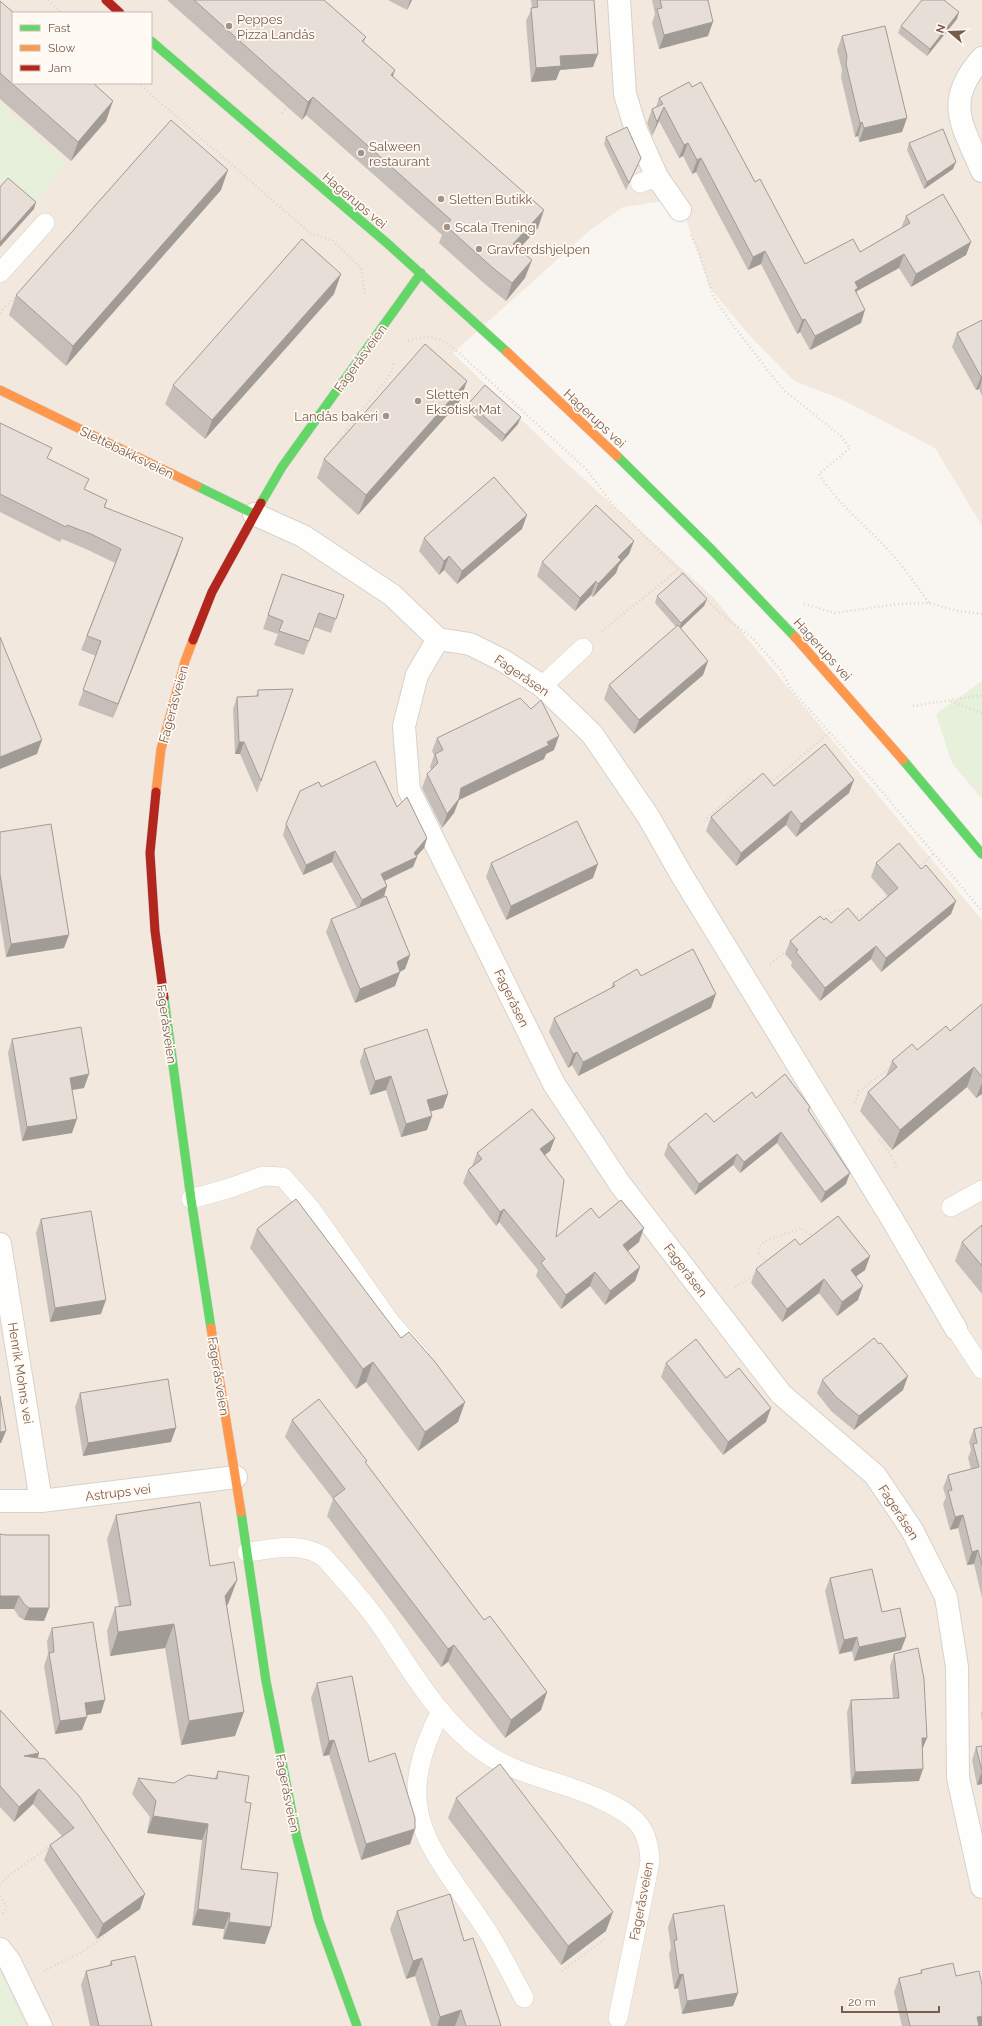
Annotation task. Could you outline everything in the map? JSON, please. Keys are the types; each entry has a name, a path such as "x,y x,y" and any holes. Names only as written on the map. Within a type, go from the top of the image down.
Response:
{"street":[{"path":"106,0 119,12"},
{"path":"619,0 625,94 649,180 680,210"},
{"name":"Hagerups vei","path":"152,42 191,78 421,273 624,463 752,591 836,682 982,854"},
{"path":"982,58 968,74 962,87 959,103 960,120 982,171"},
{"name":"Fageråsveien","path":"358,2026 319,1921 297,1838 266,1681 236,1477 190,1199 155,931 150,852 161,749 185,661 212,592 254,514 282,467 421,273"},
{"name":"Slettebakksveien","path":"0,390 254,514"},
{"path":"254,514 302,536 392,595 438,639"},
{"name":"Fageråsen","path":"956,1329 892,1218 681,874 648,816 592,734 542,686 504,662 470,644 438,639 417,675 404,726 409,790 554,1084 620,1184 781,1394 875,1475 912,1530 946,1597 957,1667 958,1778 982,1887"},
{"name":"Henrik Mohns vei","path":"0,1244 41,1501"},
{"name":"Astrups vei","path":"0,1501 41,1501 236,1477"},
{"path":"0,1949 10,1962 41,2026"}],"lane":[{"path":"0,273 45,223"},
{"path":"542,686 583,648"},
{"path":"190,1199 230,1188 263,1176 283,1177 311,1209 390,1322 431,1369"},
{"path":"951,1207 982,1190"},
{"path":"956,1329 982,1369"},
{"name":"Fageråsveien","path":"247,1552 291,1546 302,1547 315,1551 324,1557 381,1626 441,1712 464,1736 483,1751 511,1768 594,1796 632,1816 641,1827 650,1844 650,1862 618,2018"},
{"path":"441,1712 433,1726 424,1748 417,1779 417,1803 422,1826 430,1846 444,1870 486,1929 524,1998"}],"path":[{"path":"48,0 61,12"},
{"path":"139,84 310,233 333,241 361,268 365,294"},
{"path":"282,113 292,102"},
{"path":"680,210 699,252 713,296 730,322 785,391 841,436 850,448 819,474 825,484 847,510 898,561 929,604"},
{"path":"424,336 440,339 458,352 587,470 613,505 688,580"},
{"path":"583,648 615,618 678,570"},
{"path":"704,596 719,612 752,639 780,669 791,689 830,732 982,911"},
{"path":"802,604 835,613 898,604 929,604 958,611 982,614"},
{"path":"912,706 982,695"},
{"path":"949,701 982,713"},
{"path":"704,821 749,780 774,780 830,732"},
{"path":"916,869 933,854"},
{"path":"816,926 834,911 843,910 858,916 866,914 894,889"},
{"path":"775,961 793,946"},
{"path":"854,1106 859,1091 894,1064"},
{"path":"877,1137 891,1155 898,1173"},
{"path":"769,1265 758,1253 759,1247 765,1241 802,1228 812,1235"},
{"path":"729,1286 736,1287 758,1273"},
{"path":"0,1885 9,1875 56,1842"},
{"path":"0,1896 7,1908 2,1914"},
{"path":"37,1976 93,1944 105,1936 112,1927"},
{"path":"562,1971 609,1936"}],"shaded area":[{"path":"0,0 982,0 982,526 935,448 841,399 794,381 749,335 710,288 679,199 623,207 589,231 453,353 563,460 712,596 982,920 982,2026 0,2026"}],"green space":[{"path":"0,104 68,165 33,203 5,179 0,184"},
{"path":"982,681 982,799 952,763 936,714"},
{"path":"0,1970 25,2026 0,2026"}],"building":[{"path":"194,0 324,0 366,37 362,41 395,70 391,75 544,210 513,244 532,260 512,283 445,225 451,220 313,97 308,102"},
{"path":"537,0 594,0 598,54 560,56 561,66 536,68 531,8 538,7"},
{"path":"660,0 708,0 713,22 664,35 657,9 662,8"},
{"path":"922,0 944,0 959,12 930,49 901,26"},
{"path":"0,1 13,12 12,84 0,73"},
{"path":"885,26 907,118 864,128 862,122 860,123 846,64 847,56 842,36"},
{"path":"689,82 692,87 701,82 755,182 760,179 805,264 853,239 860,252 910,223 906,216 943,194 971,242 916,274 904,254 855,282 858,288 855,290 865,310 815,336 805,319 802,320 765,251 753,257 701,158 697,160 688,143 684,145 664,107 657,122 652,109 663,104 659,98"},
{"path":"12,84 94,84 113,101 78,142"},
{"path":"171,120 228,170 73,346 16,295"},
{"path":"627,127 641,158 629,183 606,137"},
{"path":"943,129 956,162 927,182 909,143"},
{"path":"8,178 36,202 0,242 0,187"},
{"path":"302,239 341,274 212,420 173,385"},
{"path":"982,320 982,376 981,377 957,333"},
{"path":"425,344 467,381 366,495 324,459"},
{"path":"485,385 521,417 505,435 469,403"},
{"path":"0,423 52,448 47,458 89,479 84,489 107,500 104,507 183,538 118,704 83,690 101,641 87,636 121,549 91,534 67,525 66,527 0,494"},
{"path":"494,477 527,515 462,571 449,556 444,561 424,538"},
{"path":"596,505 634,541 618,557 621,560 598,584 596,581 580,598 542,562"},
{"path":"683,573 707,599 681,623 657,596"},
{"path":"282,574 344,595 336,619 319,613 309,641 279,631 283,621 268,615"},
{"path":"678,625 708,661 639,720 609,685"},
{"path":"0,637 42,740 0,757"},
{"path":"293,689 261,781 244,742 239,742 237,697 258,696 258,690"},
{"path":"520,698 531,709 541,700 559,736 547,742 549,745 461,788 459,799 447,814 427,774 438,763 435,754 443,750 437,738"},
{"path":"825,744 854,780 801,824 791,811 741,853 711,817 763,773 774,786"},
{"path":"375,761 397,807 407,797 427,838 414,853 417,857 381,874 387,886 362,900 335,851 306,865 286,824 300,791 319,782 321,787"},
{"path":"577,821 598,864 511,906 491,863"},
{"path":"51,824 69,935 11,944 0,874 0,832"},
{"path":"899,843 921,869 926,865 956,901 886,958 876,946 825,988 796,952 798,950 790,941 820,916 824,920 826,918 831,923 848,908 859,921 898,888 876,863"},
{"path":"386,896 410,955 397,962 400,972 360,989 331,919"},
{"path":"693,949 716,994 583,1062 577,1052 573,1054 554,1018 615,986 613,983 637,969 641,976"},
{"path":"982,1004 982,1077 974,1067 900,1130 868,1092 897,1067 892,1061 912,1044 917,1050 946,1026 950,1031"},
{"path":"81,1027 89,1074 70,1078 77,1119 27,1127 12,1039"},
{"path":"427,1029 448,1094 427,1100 432,1116 406,1124 391,1076 375,1081 364,1049"},
{"path":"785,1074 810,1107 808,1110 850,1173 825,1192 781,1132 744,1162 737,1154 699,1184 668,1144 706,1113 714,1122 752,1092 756,1098"},
{"path":"532,1109 555,1138 540,1149 564,1180 556,1237 591,1208 599,1218 621,1200 644,1228 623,1245 640,1267 610,1291 595,1272 566,1295 541,1263 545,1259 504,1209 500,1212 468,1170 482,1159 477,1153"},
{"path":"296,1199 401,1338 409,1332 435,1362 465,1402 425,1432 373,1362 363,1369 257,1229"},
{"path":"91,1211 106,1300 55,1308 41,1219"},
{"path":"838,1216 870,1256 851,1270 863,1286 842,1302 824,1279 787,1309 756,1269 795,1239 800,1245"},
{"path":"982,1225 982,1266 962,1242"},
{"path":"874,1338 879,1344 881,1343 908,1376 859,1416 836,1397 822,1380"},
{"path":"696,1339 726,1378 739,1368 771,1408 728,1442 666,1363"},
{"path":"168,1379 176,1428 88,1443 80,1393"},
{"path":"0,1396 6,1431 0,1432"},
{"path":"319,1399 367,1461 365,1462 484,1620 490,1616 547,1692 511,1720 454,1645 448,1649 333,1498 345,1489 292,1420"},
{"path":"982,1427 982,1565 978,1550 972,1552 963,1515 955,1517 948,1491 952,1490 948,1475 979,1467 973,1444 977,1443 974,1429"},
{"path":"200,1502 210,1566 234,1562 237,1580 225,1596 244,1712 189,1721 174,1624 118,1632 115,1607 131,1605 116,1515"},
{"path":"0,1534 49,1535 49,1608 29,1608 24,1604 19,1596 0,1596"},
{"path":"872,1569 882,1612 900,1608 906,1637 859,1647 857,1637 844,1640 830,1578"},
{"path":"93,1622 105,1700 85,1703 87,1717 60,1721 49,1653 54,1652 52,1628"},
{"path":"918,1648 924,1679 927,1738 922,1738 923,1769 855,1772 851,1700 899,1698 894,1654"},
{"path":"352,1676 369,1762 395,1753 415,1818 415,1829 366,1844 334,1740 329,1741 317,1683"},
{"path":"0,1710 39,1753 24,1756 45,1759 79,1796 145,1894 103,1924 50,1845 74,1828 39,1789 19,1807 0,1786"},
{"path":"982,1746 982,1771 976,1747"},
{"path":"500,1764 613,1912 568,1946 456,1798"},
{"path":"218,1771 249,1776 245,1802 251,1803 241,1869 278,1873 271,1927 229,1922 230,1913 198,1909 208,1824 153,1816 156,1801 138,1778 174,1783 188,1775 217,1779"},
{"path":"450,1894 464,1941 473,1938 501,2026 466,2026 461,2010 440,2017 422,1958 413,1961 397,1911"},
{"path":"724,1905 738,1993 687,2001 683,1974 679,1975 674,1940 677,1940 673,1914"},
{"path":"135,1956 152,2026 99,2026 86,1971 112,1965 111,1961"},
{"path":"953,1963 956,1976 979,1971 982,1985 982,2016 977,2017 979,2026 910,2026 899,1978 922,1973 921,1970"}],"traffic: fast":[{"path":"152,42 388,244 507,352"},
{"path":"261,503 282,467 421,273"},
{"path":"617,456 711,549 795,637"},
{"path":"197,486 254,514"},
{"path":"903,760 982,854"},
{"path":"164,998 191,1199 211,1328"},
{"path":"241,1512 266,1681 297,1838 319,1921 357,2026"}],"traffic: slow":[{"path":"507,352 617,456"},
{"path":"0,390 197,486"},
{"path":"795,637 903,760"},
{"path":"156,792 161,749 185,661 193,640"},
{"path":"211,1328 241,1512"}],"traffic: jam":[{"path":"106,0 119,12"},
{"path":"193,640 212,592 261,503"},
{"path":"156,792 150,853 155,931 164,998"}],"place":[{"name":"Peppes Pizza Landås","path":"229,26"},
{"name":"Salween restaurant","path":"361,153"},
{"name":"Sletten Butikk","path":"441,199"},
{"name":"Scala Trening","path":"447,227"},
{"name":"Gravferdshjelpen","path":"479,249"},
{"name":"Sletten Eksotisk Mat","path":"418,401"},
{"name":"Landås bakeri","path":"386,416"}]}
